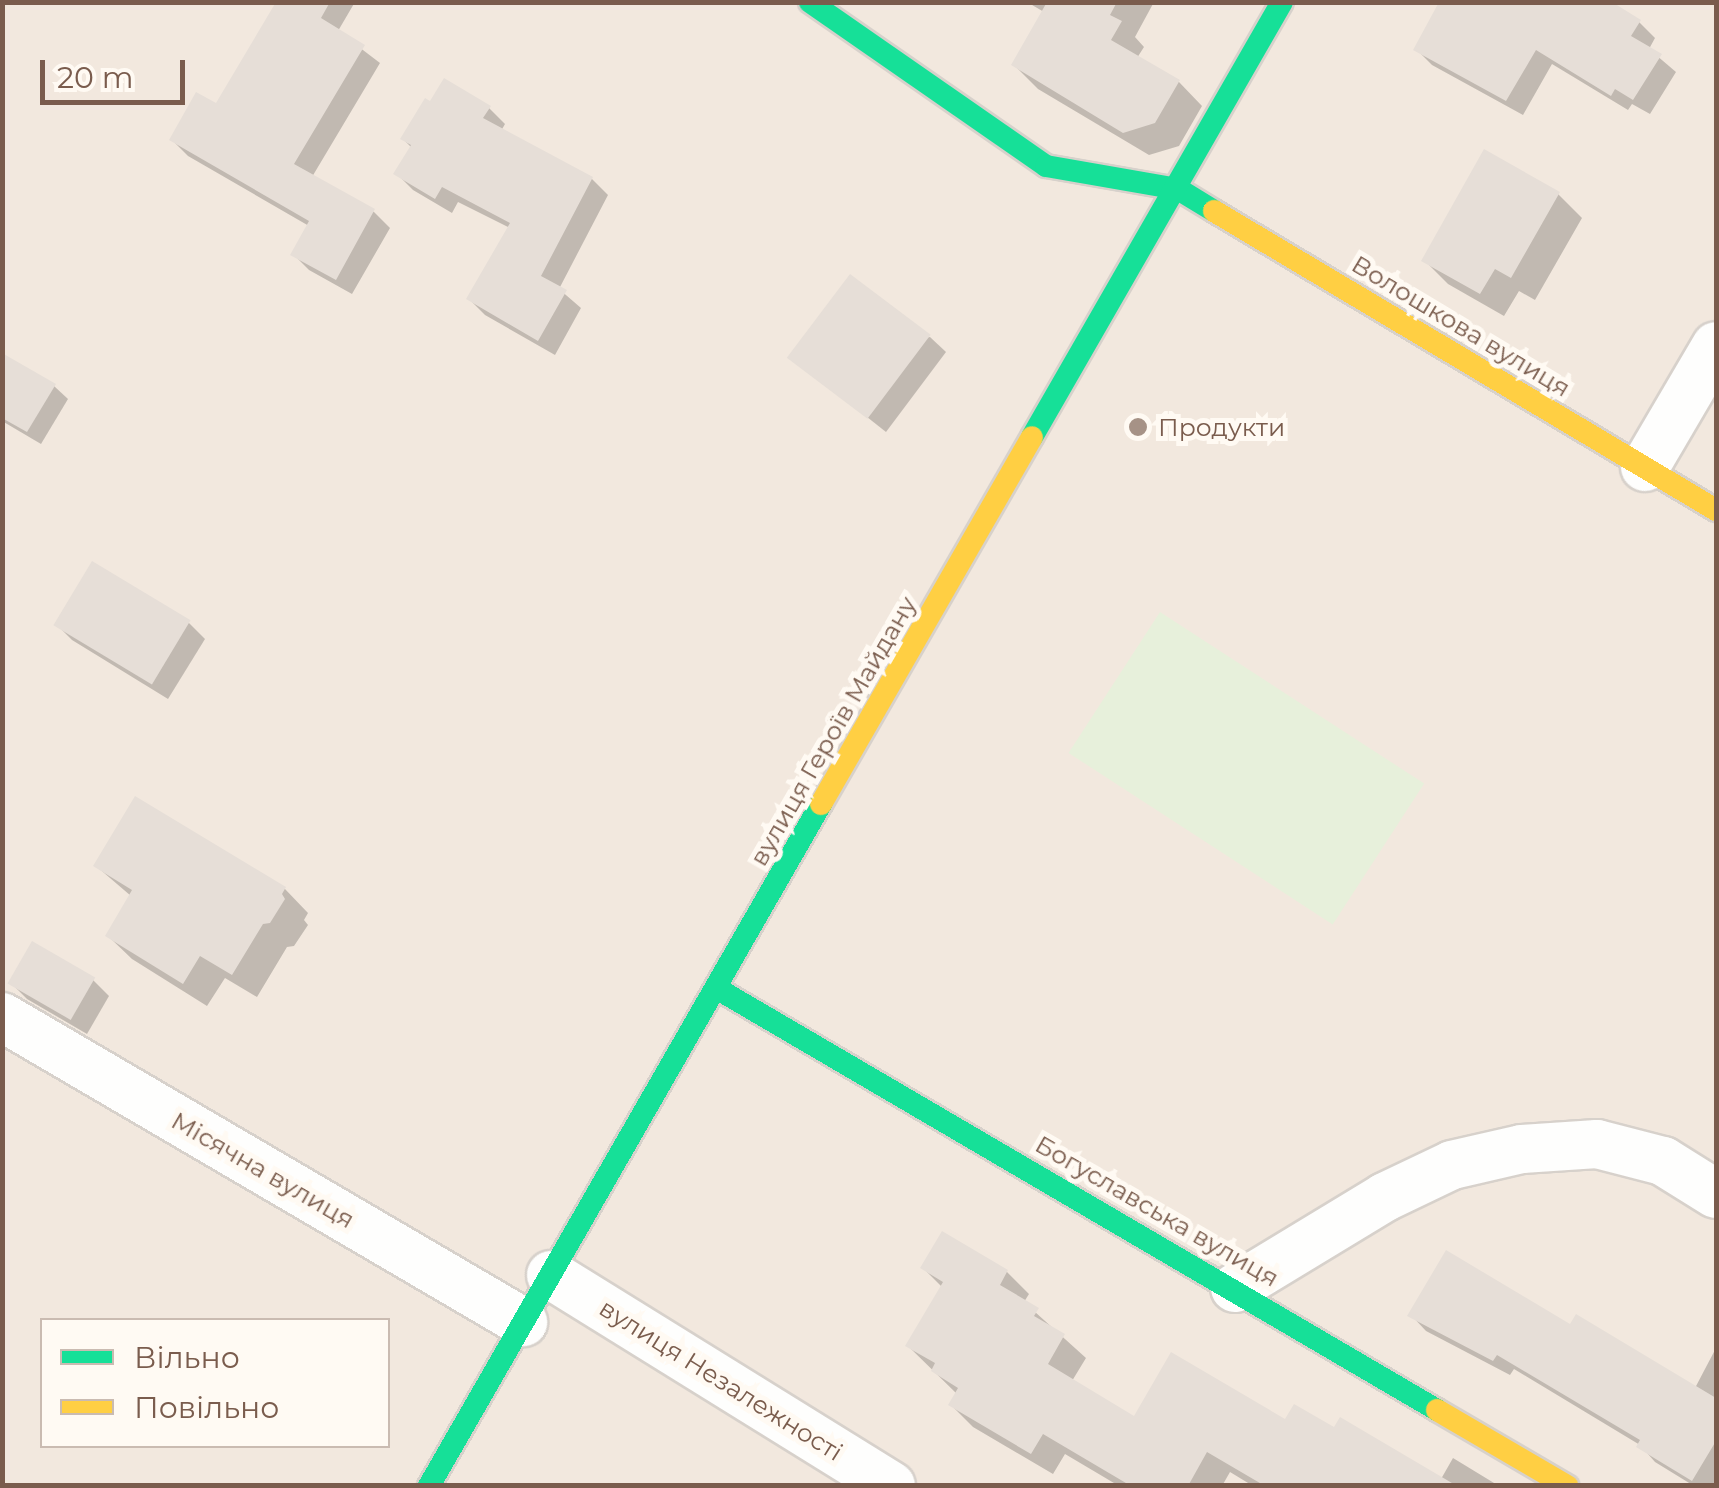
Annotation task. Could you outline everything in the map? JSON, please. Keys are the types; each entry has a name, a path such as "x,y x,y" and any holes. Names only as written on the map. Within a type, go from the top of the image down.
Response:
{"street":[{"path":"810,2 1046,166 1178,189"},
{"name":"вулиця Героїв Майдану","path":"429,1486 1178,189 1282,2"},
{"name":"Волошкова вулиця","path":"1178,189 1716,510"},
{"path":"1645,467 1716,346"},
{"name":"Богуславська вулиця","path":"716,988 1568,1486"},
{"name":"Місячна вулиця","path":"2,1018 523,1322"},
{"path":"1235,1288 1385,1197 1452,1165 1522,1149 1597,1144 1663,1162 1716,1194"},
{"name":"вулиця Незалежності","path":"550,1274 892,1486"}],"shaded area":[{"path":"3,3 1716,3 1716,1485 3,1486"}],"green space":[{"path":"1160,612 1424,784 1333,924 1069,753"}],"building":[{"path":"276,2 330,2 321,18 365,45 294,164 375,209 336,280 290,255 309,221 169,140 196,92 216,103"},
{"path":"1047,2 1117,2 1110,15 1122,21 1111,40 1180,80 1155,123 1123,133 1011,65"},
{"path":"1439,2 1612,2 1641,20 1631,36 1662,54 1633,100 1615,89 1611,96 1536,50 1506,101 1413,50"},
{"path":"444,78 491,106 483,118 593,177 541,276 567,290 538,341 466,299 510,223 442,187 435,199 393,174 411,145 400,139 425,98 430,101"},
{"path":"1484,149 1560,192 1511,278 1495,269 1480,294 1421,261"},
{"path":"850,274 931,335 867,419 787,358"},
{"path":"2,353 56,384 27,432 2,418"},
{"path":"92,561 191,620 152,685 53,625"},
{"path":"135,796 286,887 282,894 285,899 270,923 263,924 232,975 200,956 183,984 105,936 132,890 93,866"},
{"path":"32,941 95,978 71,1020 8,983"},
{"path":"942,1231 1008,1270 1000,1285 1039,1308 1034,1316 1065,1334 1048,1364 1134,1416 1171,1352 1285,1419 1294,1404 1334,1427 1340,1417 1457,1486 1265,1486 1207,1452 1188,1486 1131,1486 1043,1434 1031,1454 948,1405 958,1388 931,1371 935,1363 905,1346 943,1282 920,1268"},
{"path":"1446,1250 1570,1324 1576,1314 1716,1398 1716,1441 1692,1481 1636,1447 1640,1440 1497,1355 1493,1361 1407,1316"}],"traffic: fast":[{"path":"810,2 1046,166 1178,189 1214,211"},
{"path":"1032,437 1282,2"},
{"path":"429,1486 821,804"},
{"path":"716,988 1437,1410"}],"traffic: slow":[{"path":"1214,211 1716,510"},
{"path":"821,804 1032,437"},
{"path":"1437,1410 1567,1486"}],"place":[{"name":"Продукти","path":"1138,427"}]}
